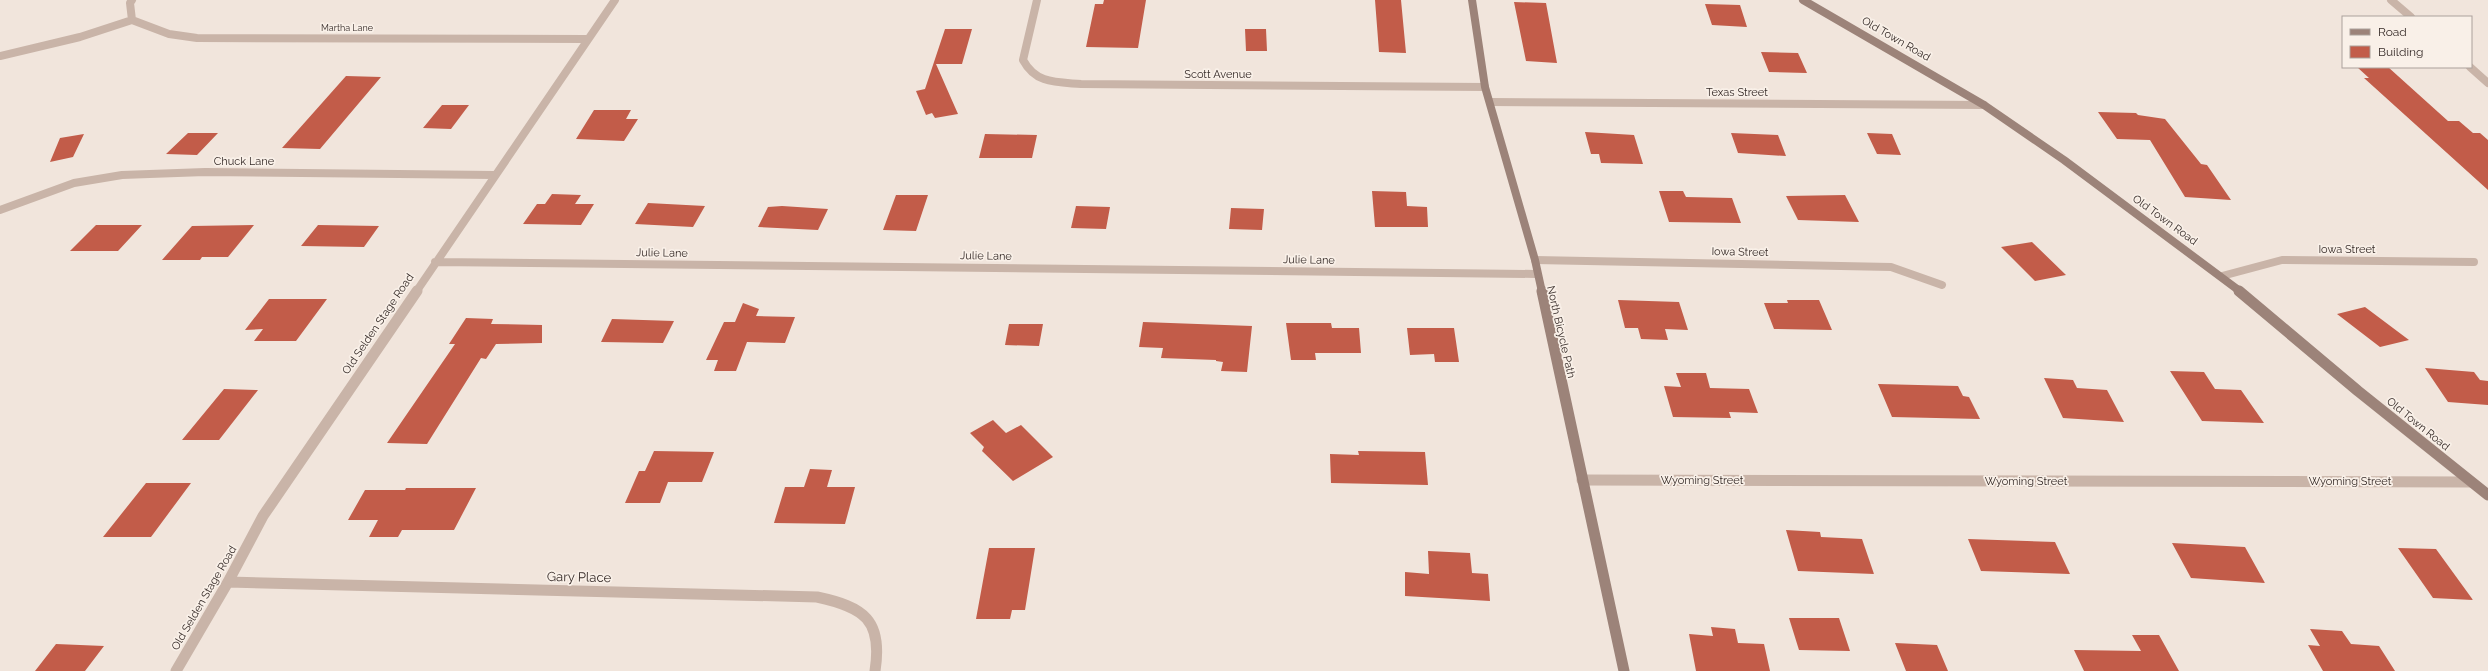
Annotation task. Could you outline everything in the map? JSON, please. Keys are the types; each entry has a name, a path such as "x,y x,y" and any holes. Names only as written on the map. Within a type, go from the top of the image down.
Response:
{"street":[{"path":"0,56 80,37 132,20 130,3 132,0"},
{"name":"Old Selden Stage Road","path":"176,671 228,582 263,516 586,39 615,0"},
{"name":"Scott Avenue","path":"1037,0 1023,60 1030,73 1049,81 1080,84 1485,87"},
{"name":"North Bicycle Path","path":"1472,0 1485,87 1534,260 1624,671"},
{"name":"Old Town Road","path":"1803,0 1984,105 2064,160 2222,276 2470,482 2488,495"},
{"path":"2392,0 2410,16"},
{"name":"Martha Lane","path":"132,20 169,34 197,38 586,39"},
{"path":"2471,68 2488,83"},
{"name":"Texas Street","path":"1490,102 1984,105"},
{"name":"Chuck Lane","path":"0,210 74,183 122,175 190,172 494,175"},
{"name":"Iowa Street","path":"1534,260 1891,267 1942,285"},
{"name":"Iowa Street","path":"2222,276 2282,260 2474,262"},
{"name":"Julie Lane","path":"435,262 1536,274"},
{"name":"Wyoming Street","path":"1582,480 2470,482"},
{"name":"Gary Place","path":"228,582 817,597 844,602 859,609 868,620 877,634 879,654 875,671"}],"building":[{"path":"1104,0 1146,0 1138,48 1086,47 1095,4 1103,4"},
{"path":"1375,0 1401,0 1406,53 1379,52"},
{"path":"1514,2 1546,3 1557,63 1526,61"},
{"path":"1705,4 1740,5 1747,27 1712,25"},
{"path":"945,29 972,29 962,64 936,64 958,114 935,118 932,113 926,115 916,91 925,89"},
{"path":"1245,29 1266,29 1267,51 1246,51"},
{"path":"1761,52 1798,53 1807,73 1769,72"},
{"path":"2358,68 2389,68 2448,121 2459,121 2473,133 2480,133 2488,140 2488,190 2364,78 2369,78"},
{"path":"346,76 381,77 320,149 282,148"},
{"path":"442,105 469,105 451,129 423,128"},
{"path":"594,110 631,110 626,119 638,119 624,141 576,139"},
{"path":"2098,112 2136,113 2138,115 2165,119 2201,164 2207,165 2231,200 2185,197 2150,140 2117,139"},
{"path":"1585,132 1634,135 1643,164 1601,163 1599,154 1591,154"},
{"path":"188,133 218,133 197,155 166,154"},
{"path":"1731,133 1778,135 1786,156 1738,153"},
{"path":"1867,133 1892,134 1901,155 1877,154"},
{"path":"84,134 73,157 50,162 60,138"},
{"path":"985,134 1037,135 1032,158 979,158"},
{"path":"1372,191 1406,192 1407,206 1427,207 1428,227 1375,227"},
{"path":"1659,191 1683,191 1686,197 1732,198 1741,223 1669,222"},
{"path":"552,194 581,195 575,204 594,204 581,225 523,224 537,204 545,204"},
{"path":"896,195 928,195 916,231 883,230"},
{"path":"1845,195 1859,222 1798,220 1786,196"},
{"path":"648,203 705,206 693,227 635,224"},
{"path":"782,206 828,209 818,230 758,227 768,207"},
{"path":"1076,206 1110,207 1106,229 1071,228"},
{"path":"1231,208 1264,209 1262,230 1229,229"},
{"path":"96,225 142,225 118,251 70,251"},
{"path":"254,225 228,257 202,257 200,260 162,260 192,226"},
{"path":"318,225 379,226 364,247 301,246"},
{"path":"2032,242 2066,275 2035,281 2001,247"},
{"path":"269,299 327,299 296,341 254,341 263,329 245,330"},
{"path":"1618,300 1679,302 1688,330 1665,329 1668,340 1641,339 1638,328 1625,328"},
{"path":"1787,300 1819,300 1832,330 1774,329 1764,303 1788,303"},
{"path":"743,303 759,309 756,316 795,317 785,343 747,342 736,371 714,371 718,360 706,360 724,322 735,322"},
{"path":"2365,307 2409,340 2380,347 2337,314"},
{"path":"466,318 493,319 491,324 542,325 542,343 496,344 486,359 481,358 427,444 387,443 455,344 449,344"},
{"path":"612,319 674,321 663,343 601,342"},
{"path":"1143,322 1252,326 1247,372 1221,371 1223,362 1216,360 1161,358 1163,348 1139,347"},
{"path":"1286,323 1331,323 1332,328 1359,328 1361,353 1315,353 1316,360 1291,360"},
{"path":"1009,324 1043,324 1039,346 1005,345"},
{"path":"1407,328 1454,328 1459,362 1435,362 1434,354 1410,355"},
{"path":"2425,368 2474,372 2480,380 2488,381 2488,405 2448,402"},
{"path":"2170,371 2204,372 2215,389 2241,390 2264,423 2202,421"},
{"path":"1676,373 1706,373 1710,388 1749,389 1758,413 1729,412 1731,418 1673,417 1664,386 1681,387"},
{"path":"2044,378 2073,380 2077,388 2107,390 2124,422 2063,418"},
{"path":"1878,384 1958,386 1963,396 1969,397 1980,419 1892,417"},
{"path":"224,389 258,390 219,440 182,440"},
{"path":"993,420 1006,433 1021,425 1053,457 1013,481 982,451 984,447 970,433"},
{"path":"654,451 714,452 702,482 668,482 660,503 625,503 639,471 645,471"},
{"path":"1358,451 1425,452 1428,485 1331,483 1330,454 1359,455"},
{"path":"810,469 832,470 827,487 855,487 845,524 774,523 785,487 804,487"},
{"path":"146,483 191,483 151,537 103,537"},
{"path":"406,488 476,488 454,530 402,530 398,537 369,537 378,520 348,520 365,490 405,490"},
{"path":"1786,530 1820,532 1821,537 1862,539 1874,574 1798,571"},
{"path":"1968,539 2055,542 2070,574 1981,571"},
{"path":"2172,543 2245,547 2265,583 2191,578"},
{"path":"989,548 1035,548 1025,610 1012,610 1010,619 976,619"},
{"path":"2398,548 2436,549 2473,600 2433,598"},
{"path":"1428,551 1470,553 1472,573 1488,574 1490,601 1405,596 1405,572 1429,574"},
{"path":"1789,618 1839,618 1850,651 1799,650"},
{"path":"1711,627 1735,629 1738,643 1764,644 1770,671 1696,671 1689,634 1713,636"},
{"path":"2310,629 2342,631 2351,644 2379,646 2395,671 2323,671 2308,645 2320,646"},
{"path":"2132,635 2159,635 2179,671 2084,671 2074,650 2141,651"},
{"path":"1895,643 1937,645 1948,671 1906,671"},
{"path":"56,644 104,646 85,671 35,671"}]}
